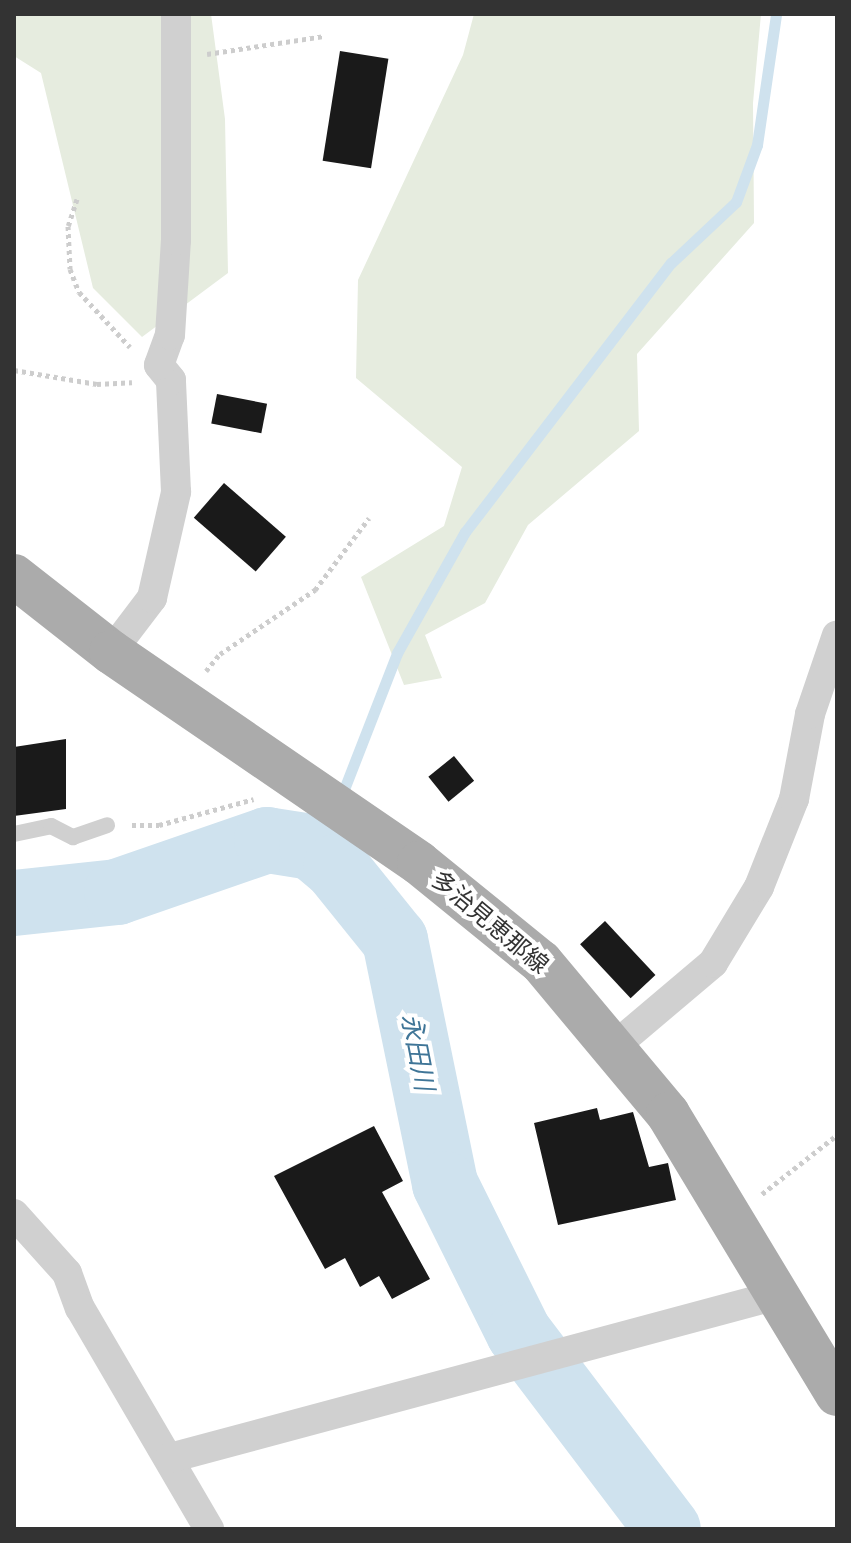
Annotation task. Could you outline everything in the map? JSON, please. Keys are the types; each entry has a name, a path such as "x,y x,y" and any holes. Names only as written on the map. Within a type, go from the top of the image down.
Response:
{"main road":[{"name":"多治見恵那線","path":"14,576 111,652 498,924 616,1045 668,1114 729,1220 837,1394"}],"street":[{"path":"111,652 152,598 176,492 171,380 159,365 170,335 176,240 176,14"},
{"path":"616,1045 713,963 759,887 794,799 810,714 837,635"},
{"path":"14,1214 67,1273 80,1308 209,1529"},
{"path":"170,1458 777,1295"}],"lane":[{"path":"14,834 51,826 73,837 107,825"}],"path":[{"path":"176,60 324,36"},
{"path":"14,370 129,384 159,365 124,343 79,292 67,251 77,199"},
{"path":"182,702 220,654 315,590 369,518"},
{"path":"107,825 159,825 231,809 257,797 276,767"},
{"path":"729,1220 837,1135"}],"shaded area":[{"path":"14,14 211,14 225,119 228,273 142,337 93,288 41,73 14,56"},
{"path":"474,14 761,14 753,103 754,223 637,354 639,431 528,525 485,603 425,635 442,678 404,685 361,577 444,526 462,467 356,378 358,280 463,55"}],"building":[{"path":"340,51 388,59 371,168 323,161"},
{"path":"217,394 267,404 261,433 211,423"},
{"path":"224,483 286,537 256,572 194,518"},
{"path":"66,739 66,809 14,816 14,747"},
{"path":"454,756 474,781 448,802 428,777"},
{"path":"605,921 655,975 631,998 580,944"},
{"path":"597,1108 600,1120 633,1112 649,1167 668,1163 676,1200 558,1225 534,1123"},
{"path":"374,1126 403,1181 382,1192 430,1279 392,1299 379,1276 360,1287 345,1258 325,1269 274,1176"}],"waterway":[{"path":"341,797 397,653 465,532 671,263 736,202 757,145 776,14"},
{"path":"319,853 333,817"},
{"name":"永田川","path":"14,903 117,892 267,840 312,847 336,867 395,940 445,1184 519,1333 668,1529"}]}
